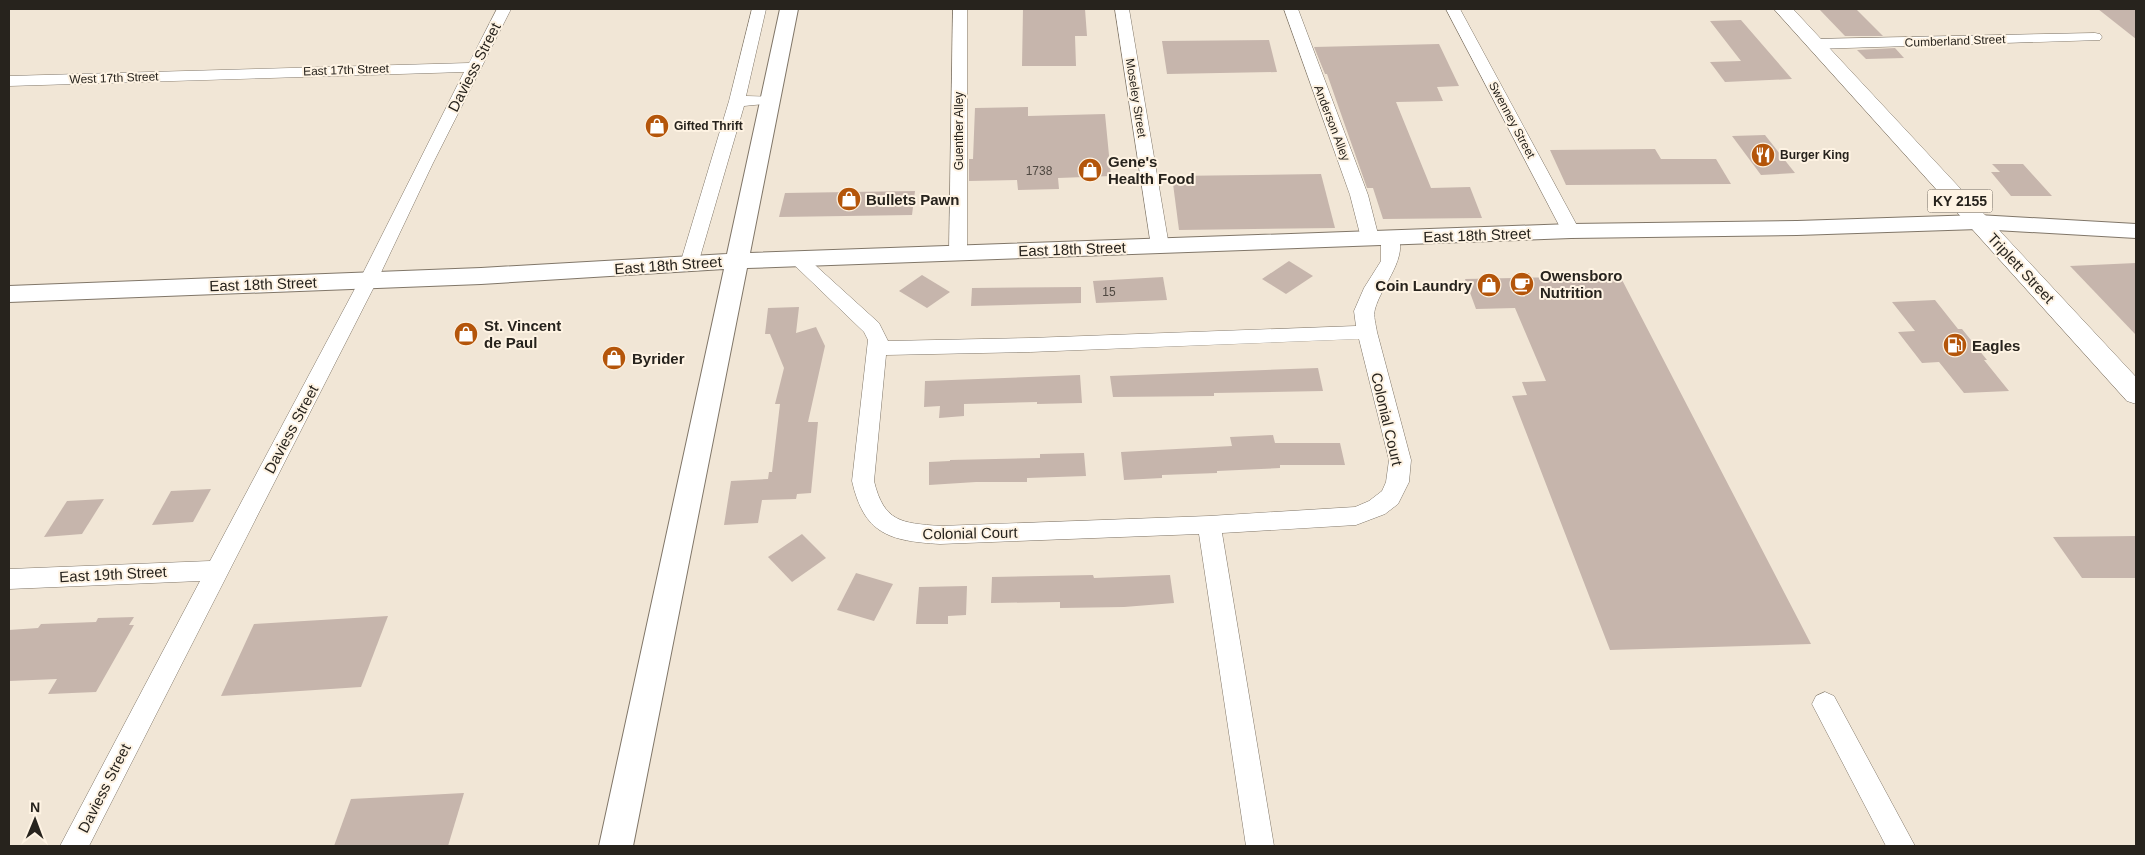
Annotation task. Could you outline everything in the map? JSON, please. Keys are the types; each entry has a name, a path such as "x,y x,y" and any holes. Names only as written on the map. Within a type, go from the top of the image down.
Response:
{"main road":[{"name":"Triplett Street","path":"1783,9 2136,394"}],"street":[{"name":"Daviess Street","path":"74,846 368,281 425,163 504,9"},
{"path":"690,264 737,101 759,9"},
{"path":"616,846 789,9"},
{"name":"Guenther Alley","path":"958,253 960,9"},
{"name":"Moseley Street","path":"1122,9 1160,246"},
{"name":"Anderson Alley","path":"1291,9 1359,195 1380,238"},
{"name":"Swenney Street","path":"1453,9 1570,231"},
{"name":"Cumberland Street","path":"1816,44 2095,37"},
{"name":"East 17th Street","path":"218,74 475,67"},
{"name":"West 17th Street","path":"9,81 218,74"},
{"path":"737,101 769,100"},
{"name":"East 18th Street","path":"9,294 368,281 736,261 1570,231 1797,228 1978,222 2136,231"},
{"name":"Colonial Court","path":"879,348 863,481 866,500 876,516 892,528 914,534 940,535 1209,525 1356,516 1376,509 1391,497 1399,480 1400,460 1367,332 1364,311 1372,288 1390,261 1380,238"},
{"path":"797,259 872,328 878,340 879,348 1030,345 1367,332"},
{"path":"1209,525 1260,846"},
{"name":"East 19th Street","path":"9,579 218,570"},
{"path":"1825,704 1901,846"}],"building":[{"path":"1023,9 1085,9 1087,36 1075,36 1076,66 1022,66"},
{"path":"1819,9 1856,9 1883,36 1845,36"},
{"path":"2098,9 2136,9 2136,39"},
{"path":"1741,20 1792,79 1725,82 1710,62 1741,61 1710,21"},
{"path":"1269,40 1277,72 1167,74 1162,41"},
{"path":"1439,44 1459,86 1437,87 1443,101 1396,102 1431,188 1470,187 1482,218 1383,219 1373,188 1367,188 1327,74 1325,74 1314,47"},
{"path":"1895,48 1904,58 1866,59 1857,50"},
{"path":"1028,107 1028,116 1105,114 1111,176 1058,178 1059,189 1018,190 1017,180 969,181 969,159 973,159 975,108"},
{"name":"Burger King","path":"1765,135 1795,173 1761,175 1732,136"},
{"path":"1655,149 1661,159 1716,159 1731,184 1566,185 1550,150"},
{"path":"1992,164 2023,164 2052,196 2011,196 1991,172 2000,172"},
{"path":"1321,174 1335,228 1179,230 1172,176"},
{"path":"915,191 912,215 779,217 785,193"},
{"path":"1289,261 1313,276 1286,294 1262,279"},
{"path":"2136,263 2136,335 2070,266"},
{"path":"922,275 950,292 927,308 899,291"},
{"path":"1620,276 1811,644 1610,650 1512,396 1527,395 1522,382 1546,381 1515,308 1476,309 1465,279"},
{"path":"1163,277 1167,300 1096,303 1093,281"},
{"path":"1081,287 1081,303 971,306 972,288"},
{"path":"1935,300 1958,329 1962,329 2009,391 1964,393 1939,362 1922,363 1898,332 1915,331 1892,302"},
{"path":"799,307 796,333 816,327 825,346 808,422 818,422 811,493 797,494 796,499 762,500 758,523 724,525 731,481 768,479 769,472 772,472 780,404 775,404 784,368 770,334 765,334 768,308"},
{"path":"1318,368 1323,391 1214,393 1214,396 1113,397 1110,376"},
{"path":"1080,375 1082,403 964,404 964,416 939,418 940,406 924,407 925,381"},
{"path":"1273,435 1275,443 1340,443 1345,465 1280,465 1280,468 1162,475 1162,478 1124,480 1121,452 1232,446 1230,437"},
{"path":"1084,453 1086,476 1027,478 1027,482 976,482 929,485 929,462 1040,458 1040,454"},
{"path":"211,489 193,522 152,525 171,491"},
{"path":"104,499 82,534 44,537 67,501"},
{"path":"802,534 826,558 792,582 768,557"},
{"path":"2136,536 2136,578 2082,578 2053,537"},
{"path":"856,573 893,584 874,621 837,610"},
{"path":"1093,575 1094,578 1170,575 1174,603 1124,607 1060,608 1060,602 991,603 992,577"},
{"path":"967,586 966,615 948,616 948,624 916,624 919,587"},
{"path":"388,616 361,687 221,696 254,624"},
{"path":"134,617 129,625 134,625 96,692 48,694 57,679 9,681 9,630 38,628 41,624 96,622 98,618"},
{"path":"464,793 448,846 334,846 351,799"}],"place":[{"name":"Gifted Thrift","path":"657,126"},
{"name":"Burger King","path":"1763,155"},
{"name":"Gene's Health Food","path":"1090,170"},
{"name":"Bullets Pawn","path":"849,199"},
{"name":"Owensboro Nutrition","path":"1522,284"},
{"name":"Coin Laundry","path":"1489,285"},
{"name":"St. Vincent de Paul","path":"466,334"},
{"name":"Eagles","path":"1955,345"},
{"name":"Byrider","path":"614,358"}]}
